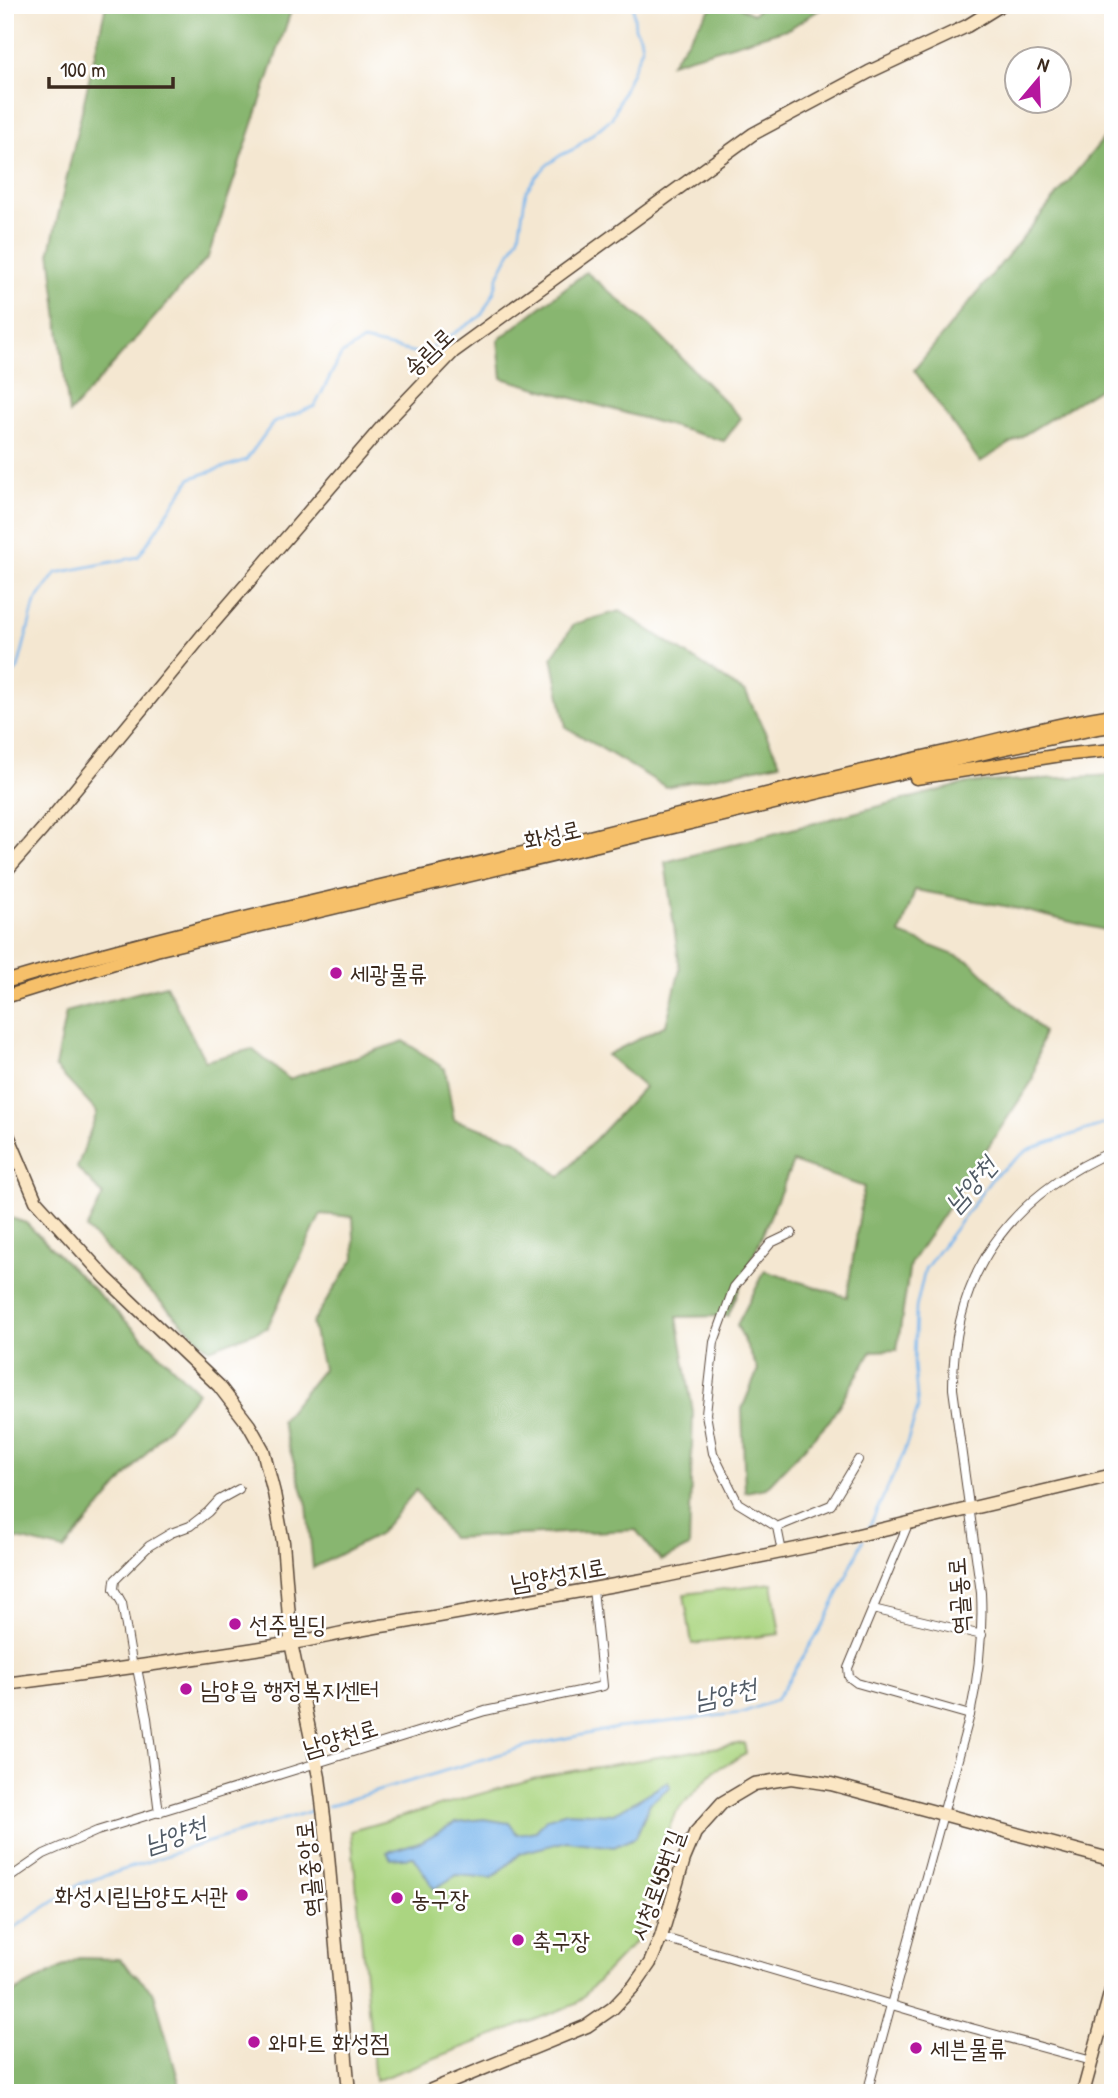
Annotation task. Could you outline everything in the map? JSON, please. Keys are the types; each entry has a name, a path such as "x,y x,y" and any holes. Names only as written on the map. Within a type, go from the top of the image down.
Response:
{"main road":[{"name":"송림로","path":"5,872 201,637 388,420 453,352 753,134 869,72 967,26 1001,5"},
{"name":"화성로","path":"5,982 133,945 395,881 1056,726 1113,715"},
{"name":"화성로","path":"5,997 156,950 997,750 1113,726"},
{"path":"771,804 836,797 900,781 1061,755 1113,750"},
{"name":"역골중앙로","path":"5,1128 36,1201 106,1278 219,1386 250,1425 263,1450 283,1542 291,1643 318,1770 349,2093"},
{"name":"남양성지로","path":"5,1684 135,1668 291,1643 350,1630 593,1589 820,1544 1113,1475"},
{"name":"시청로45번길","path":"424,2093 587,2026 613,2008 634,1986 650,1963 662,1937 684,1859 695,1833 722,1803 754,1784 791,1778 831,1784 1113,1860"},
{"path":"1083,2093 1113,1983"}],"street":[{"name":"역골동로","path":"867,2093 970,1715 979,1673 981,1593 953,1382 957,1334 967,1296 980,1268 995,1242 1023,1208 1064,1176 1113,1151"},
{"path":"782,1552 777,1527 738,1503 713,1453 706,1414 714,1342 734,1287 771,1243 792,1233"},
{"path":"777,1527 831,1505 858,1460"},
{"path":"159,1813 147,1718 122,1603 114,1590 115,1580 149,1546 190,1526 219,1500 239,1489"},
{"path":"908,1524 848,1668 849,1677 857,1683 970,1715"},
{"name":"남양천로","path":"5,1881 44,1854 97,1831 318,1770 485,1710 603,1686 593,1589"},
{"path":"873,1609 982,1636"},
{"path":"662,1937 1092,2061"}],"green space":[{"path":"106,5 293,5 208,257 69,414 50,251"},
{"path":"713,5 735,5 753,14 764,5 827,5 790,28 671,63"},
{"path":"1113,127 1113,380 980,462 914,370"},
{"path":"586,272 649,325 741,418 724,441 502,378 498,340"},
{"path":"620,611 746,693 780,763 666,787 566,727 552,657 574,624"},
{"path":"1113,775 1112,932 1010,907 915,890 900,934 970,961 1043,1032 1032,1081 910,1264 897,1350 872,1351 830,1420 766,1488 745,1492 742,1409 758,1370 737,1325 765,1271 847,1297 864,1187 793,1162 728,1316 677,1317 693,1412 689,1547 661,1561 636,1530 451,1538 416,1490 378,1535 313,1568 307,1505 281,1421 323,1369 312,1323 355,1257 353,1217 321,1214 267,1328 209,1349 86,1229 103,1195 77,1168 97,1112 55,1067 66,1012 166,985 205,1061 252,1049 289,1079 404,1041 445,1069 454,1120 517,1140 560,1177 644,1087 607,1055 666,1025 680,969 665,862 968,783"},
{"path":"5,1216 26,1223 198,1392 64,1550 5,1536"},
{"path":"772,1583 780,1634 692,1644 684,1594"},
{"path":"744,1743 746,1754 715,1770 675,1813 654,1868 634,1943 576,2004 375,2081 351,1831 543,1776"},
{"path":"79,1958 119,1959 154,1993 182,2093 5,2093 5,1997"}],"water":[{"path":"668,1782 670,1787 650,1803 636,1837 614,1847 567,1841 521,1853 492,1878 457,1875 434,1889 414,1857 391,1859 387,1852 422,1841 456,1822 484,1819 509,1823 517,1834 536,1831 547,1818 567,1812 613,1814"}],"waterway":[{"path":"5,683 18,668 35,602 56,573 138,557 191,478 246,460 273,423 315,406 341,355 363,341 422,354 481,316 519,236 526,191 547,165 574,149 612,118 642,48 635,28 633,5"},
{"name":"남양천","path":"869,1527 903,1455 918,1408 914,1363 916,1308 925,1269 994,1176 1029,1149 1113,1121"},
{"name":"남양천","path":"328,1806 527,1746 617,1728 741,1713 776,1700 826,1620 863,1540"},
{"name":"남양천","path":"5,1934 80,1884 318,1809"}],"place":[{"name":"세광물류","path":"336,973"},
{"name":"선주빌딩","path":"235,1624"},
{"name":"남양읍 행정복지센터","path":"186,1689"},
{"name":"화성시립남양도서관","path":"242,1895"},
{"name":"농구장","path":"397,1898"},
{"name":"축구장","path":"518,1940"},
{"name":"와마트 화성점","path":"254,2042"},
{"name":"세븐물류","path":"916,2048"}]}
